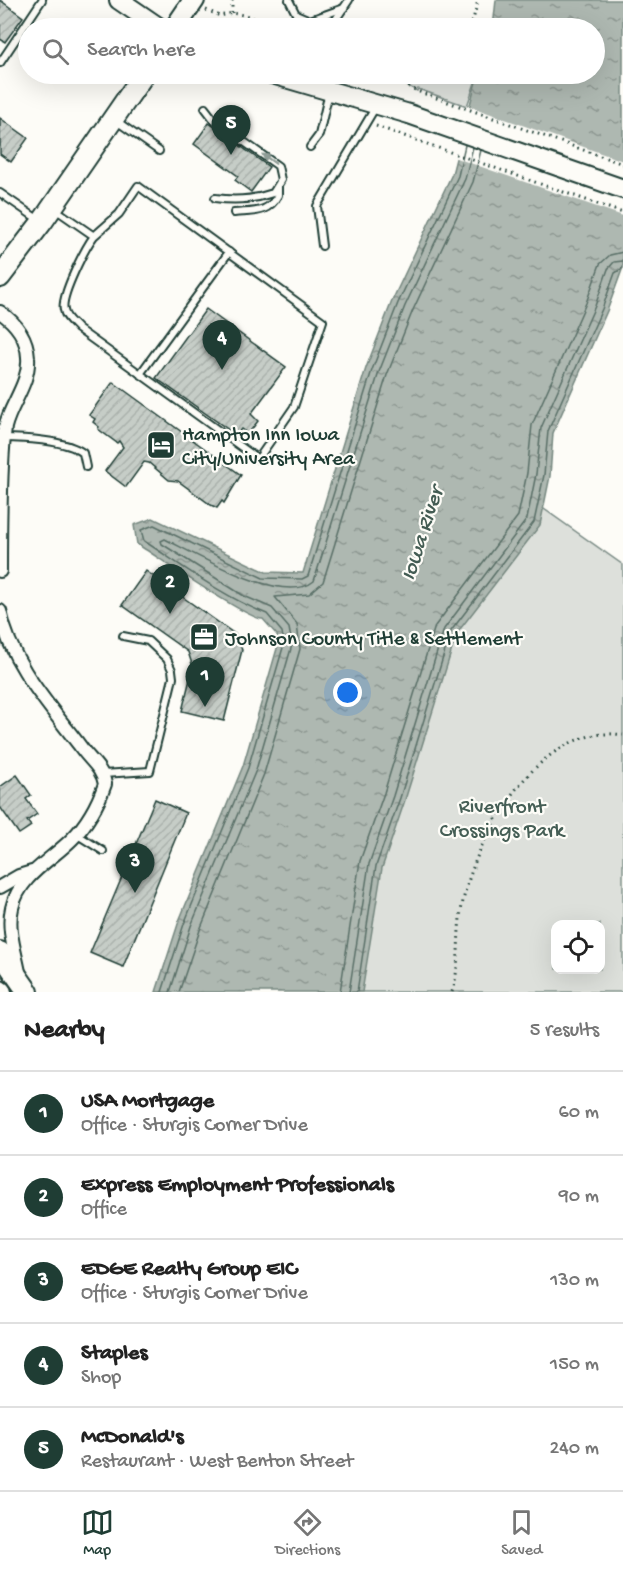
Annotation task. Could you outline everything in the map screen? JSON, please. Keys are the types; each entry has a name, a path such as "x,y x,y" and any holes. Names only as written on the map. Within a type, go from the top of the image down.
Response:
{"main road":[{"path":"182,18 194,0"},
{"path":"0,278 137,84"},
{"path":"0,952 25,988"}],"street":[{"path":"119,0 145,18"},
{"path":"306,84 409,114 623,189"},
{"path":"0,312 21,333 28,358 28,373 11,410 2,437 0,571"},
{"path":"0,611 4,629 16,657 82,750 103,774 105,784 101,795 76,834 33,872 19,891 10,917 11,934 25,988"},
{"path":"0,887 19,876 33,872"}],"lane":[{"path":"30,18 42,0"},
{"path":"289,0 296,14 305,18"},
{"path":"337,18 349,0"},
{"path":"316,18 344,8"},
{"path":"0,63 18,36"},
{"path":"310,147 319,135 329,91"},
{"path":"322,246 317,206 377,105"},
{"path":"205,108 215,121 278,166 281,180 273,193 242,201 215,198"},
{"path":"113,119 159,151"},
{"path":"138,186 323,321 294,407 258,459 78,329 64,310 66,293 80,256 94,236 119,214 138,186"},
{"path":"234,213 253,213 267,209 278,195 278,187"},
{"path":"0,193 94,236"},
{"path":"140,374 229,252"},
{"path":"2,437 18,437 74,447 83,453 86,467"},
{"path":"103,774 150,771 173,678 167,659 160,651 148,641 123,636"},
{"path":"76,834 103,851"}],"path":[{"path":"232,0 232,13"},
{"path":"474,18 478,0"},
{"path":"214,13 220,16 232,13 253,18"},
{"path":"404,84 417,91 623,164"},
{"path":"375,126 623,213"},
{"path":"452,992 455,984 461,908 478,852 495,819 519,786 562,747 592,736 623,735"},
{"path":"455,984 458,992"}],"green space":[{"path":"404,84 475,84 467,106 418,89 417,91"},
{"name":"Riverfront Crossings Park","path":"527,497 623,565 623,992 322,992 418,677"}],"water":[{"name":"Iowa River","path":"496,0 623,0 623,267 607,311 553,433 550,476 540,525 457,633 382,868 362,992 156,992 179,921 243,766 278,645 277,635 263,619 240,610 137,544 134,525 153,518 266,572 303,573 366,368 392,301 452,174 475,84 605,84 605,18 494,18"}],"pier":[{"path":"466,105 623,161 623,216 453,157"}],"building":[{"path":"0,0 23,17 18,18 18,24 5,42 0,39"},
{"path":"0,118 28,138 11,162 0,154"},
{"path":"209,123 269,167 251,192 235,180 238,176 194,144"},
{"path":"206,309 286,367 251,414 258,421 248,434 241,429 236,435 156,378"},
{"name":"Hampton Inn Iowa City/University Area","path":"113,382 241,475 224,503 222,501 217,508 211,505 178,481 169,480 149,463 144,462 126,487 105,471 123,447 119,441 117,443 98,429 99,427 93,422 95,419 89,415"},
{"path":"146,571 236,635 242,650 224,721 182,711 193,667 188,652 122,605"},
{"path":"17,775 31,795 26,799 37,814 27,821 31,826 19,834 0,807 0,787"},
{"path":"155,799 186,813 123,967 90,953"}],"place":[{"name":"McDonald's","path":"231,155"},
{"name":"Staples","path":"222,370"},
{"name":"Hampton Inn Iowa City/University Area","path":"161,445"},
{"name":"Express Employment Professionals","path":"170,614"},
{"name":"Johnson County Title & Settlement","path":"204,637"},
{"name":"USA Mortgage","path":"205,707"},
{"name":"EDGE Realty Group EIC","path":"135,893"}]}
